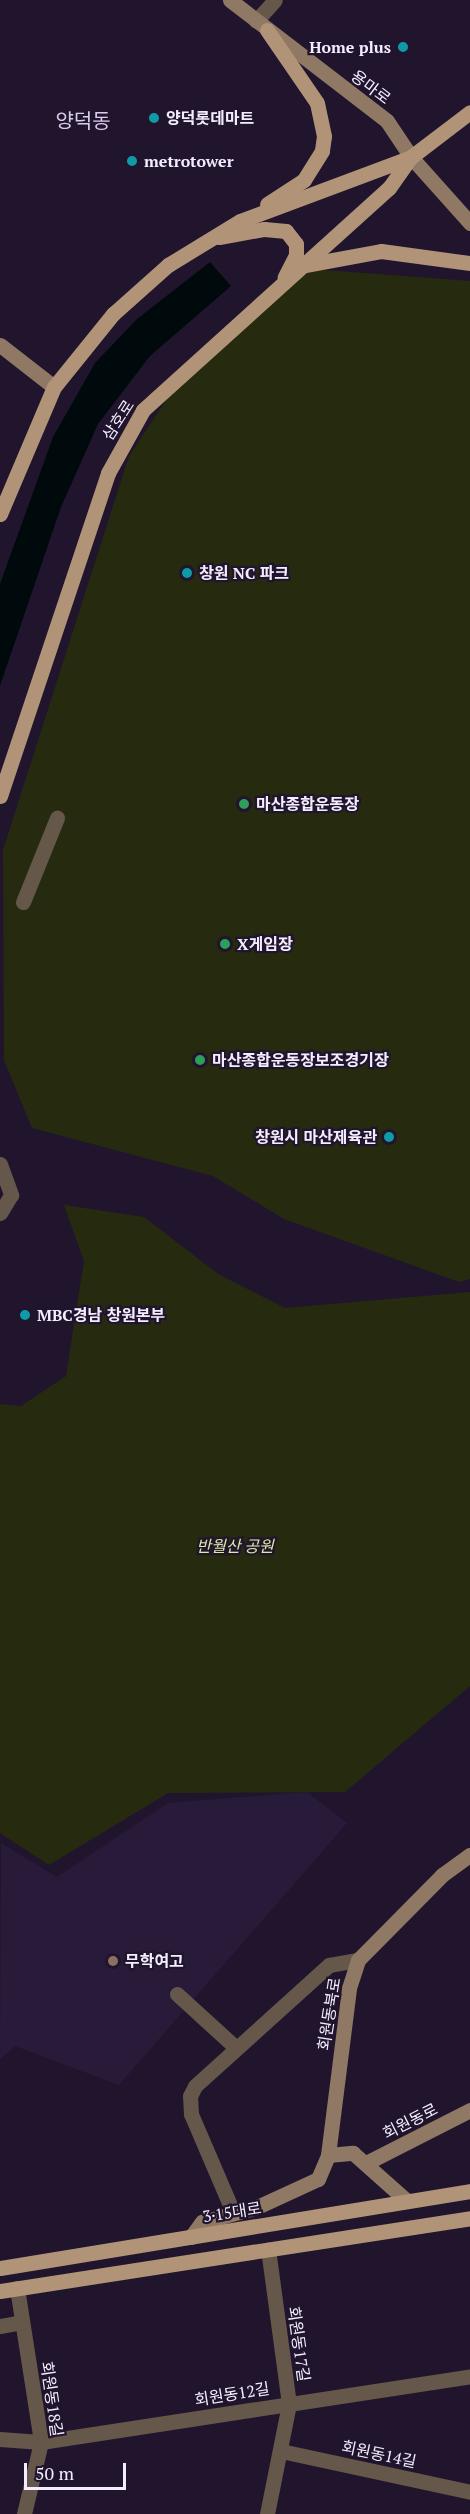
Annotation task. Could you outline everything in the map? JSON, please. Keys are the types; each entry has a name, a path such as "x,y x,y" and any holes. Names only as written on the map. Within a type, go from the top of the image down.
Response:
{"main road":[{"name":"용마로","path":"231,0 387,122 411,157 470,223"},
{"path":"240,221 304,180 322,151 324,136 317,103 262,25"},
{"name":"삼호로","path":"0,513 54,387 113,314 168,265 207,239 240,221 411,157 470,112"},
{"name":"삼호로","path":"0,796 108,473 143,410 389,188 411,157"},
{"path":"207,239 264,229 286,231 296,244 296,255 281,285"},
{"path":"302,266 381,251 470,263"},
{"path":"0,345 54,387"},
{"name":"회원동북로","path":"328,2155 349,1988 358,1960 442,1875 470,1855"},
{"name":"회원동로","path":"366,2163 470,2110"},
{"path":"191,2236 202,2222 257,2207 318,2179 328,2155 353,2153 406,2201"},
{"name":"3·15대로","path":"0,2268 470,2191"},
{"path":"0,2291 470,2217"}],"street":[{"path":"262,25 275,0"},
{"path":"23,902 57,818"},
{"path":"0,1164 11,1195 0,1213"},
{"path":"233,2212 195,2125 190,2096 195,2086 235,2047 329,1965 358,1960"},
{"path":"177,1994 235,2047"},
{"name":"회원동17길","path":"267,2514 289,2404 268,2249"},
{"name":"회원동18길","path":"17,2288 41,2442 24,2514"},
{"path":"0,2326 22,2322"},
{"name":"회원동12길","path":"0,2439 41,2442 470,2376"},
{"name":"회원동14길","path":"281,2451 470,2492"}],"shaded area":[{"path":"210,262 231,286 150,356 98,424 61,507 0,686 0,584 53,437 95,363 137,319"},
{"name":"무학여고","path":"307,1792 347,1823 119,2085 15,2046 0,2060 1,1843 57,1877 168,1803"}],"green space":[{"name":"마산종합운동장","path":"310,269 470,281 470,1279 459,1282 284,1219 213,1176 32,1128 4,1060 3,850 129,456 171,393"},
{"name":"반월산 공원","path":"64,1205 144,1217 218,1274 285,1308 470,1292 470,1686 345,1792 168,1793 49,1865 0,1833 0,1404 21,1406 66,1376 84,1261"}],"place":[{"name":"Home plus","path":"403,47"},
{"name":"양덕롯데마트","path":"154,118"},
{"name":"metrotower","path":"132,161"},
{"name":"창원 NC 파크","path":"187,573"},
{"name":"마산종합운동장","path":"244,804"},
{"name":"X게임장","path":"225,944"},
{"name":"마산종합운동장보조경기장","path":"200,1060"},
{"name":"창원시 마산제육관","path":"389,1137"},
{"name":"MBC경남 창원본부","path":"25,1315"},
{"name":"무학여고","path":"113,1961"}],"district":[{"name":"양덕동","path":"83,120"}]}
